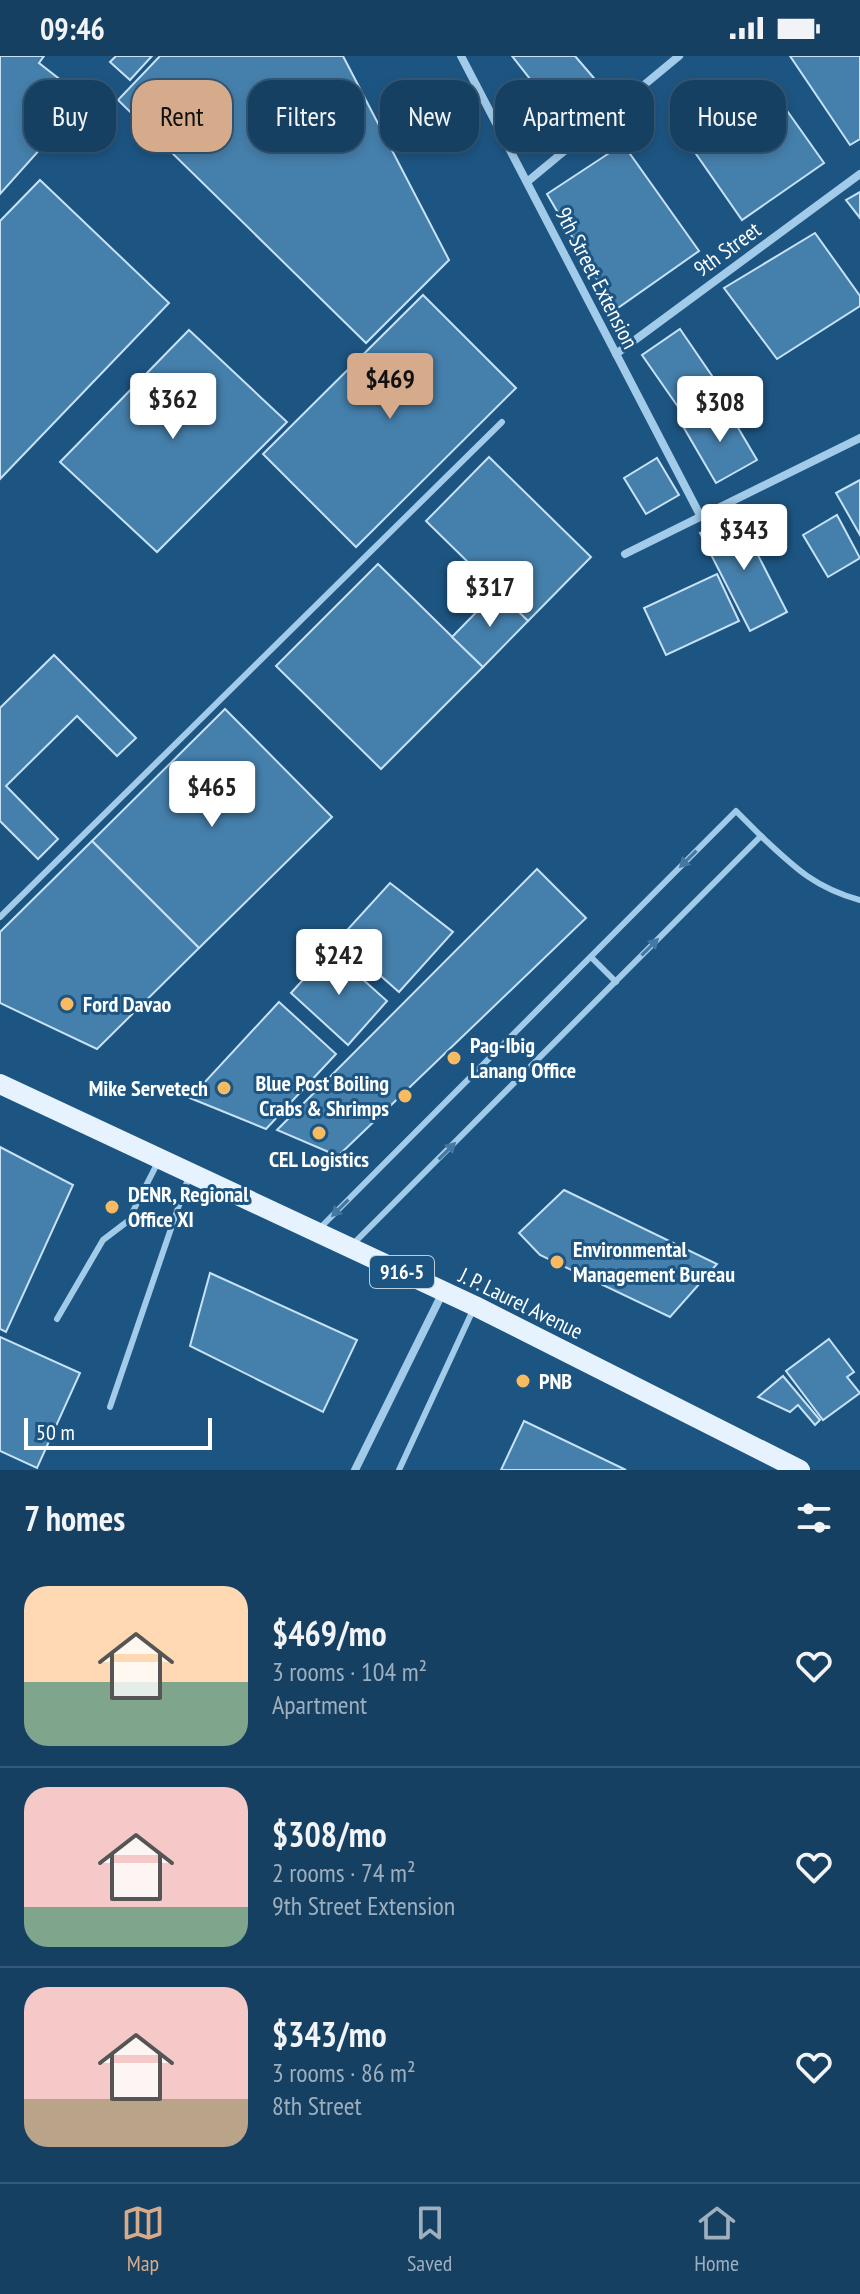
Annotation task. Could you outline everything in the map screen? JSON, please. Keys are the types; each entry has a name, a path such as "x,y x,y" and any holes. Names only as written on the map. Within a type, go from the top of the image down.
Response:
{"main road":[{"name":"J. P. Laurel Avenue","path":"0,1084 444,1291 800,1470"}],"street":[{"name":"9th Street Extension","path":"461,56 701,517"},
{"path":"527,182 679,56"},
{"name":"9th Street","path":"616,354 860,174"},
{"path":"625,554 860,438"},
{"path":"355,1470 444,1291"}],"lane":[{"path":"0,917 502,422"},
{"path":"316,1232 736,811 798,871 828,891 860,900"},
{"path":"349,1248 761,836"},
{"path":"591,957 616,982"},
{"path":"57,1319 103,1240 128,1221 159,1158"},
{"path":"110,1407 190,1173"},
{"path":"399,1470 475,1306"}],"building":[{"path":"0,56 44,56 39,63 61,80 24,80 24,152 38,152 0,194"},
{"path":"116,56 152,56 130,80 110,62"},
{"path":"160,56 343,56 355,80 248,80 248,152 364,152 364,96 380,127 380,152 393,152 449,260 366,343 171,152 232,152 232,80 137,80"},
{"path":"512,56 575,56 596,80 531,80"},
{"path":"790,56 860,56 860,139 850,145"},
{"path":"132,85 132,114 118,100"},
{"path":"786,109 824,163 742,220 695,152 786,152"},
{"path":"611,152 629,152 699,251 615,310 547,194"},
{"path":"40,180 169,303 0,479 0,221"},
{"path":"860,192 860,218 846,200"},
{"path":"815,233 860,296 860,306 777,359 724,288"},
{"path":"423,295 516,388 356,547 263,454"},
{"path":"680,329 721,389 683,414 642,355"},
{"path":"189,330 287,422 157,552 60,462"},
{"path":"724,404 757,460 716,483 684,428"},
{"path":"489,457 591,557 528,621 426,521"},
{"path":"657,458 679,495 646,514 624,478"},
{"path":"860,480 860,535 836,493"},
{"path":"737,514 787,612 750,631 700,533"},
{"path":"837,515 860,558 828,577 803,535"},
{"path":"378,564 483,667 381,769 276,666"},
{"path":"717,574 739,621 666,655 644,608"},
{"path":"497,591 528,621 483,667 452,637"},
{"path":"54,655 136,738 117,756 77,716 6,786 58,839 38,859 0,821 0,708"},
{"path":"225,709 332,817 199,948 92,841"},
{"path":"92,841 199,948 97,1049 0,1003 0,932"},
{"path":"537,869 586,918 338,1156 277,1130"},
{"path":"390,883 453,932 399,992 339,939"},
{"path":"330,950 387,1001 348,1045 291,993"},
{"path":"279,1002 336,1054 266,1129 190,1098"},
{"path":"0,1147 73,1185 6,1332 0,1329"},
{"path":"564,1190 717,1264 670,1317 540,1255 519,1233"},
{"path":"210,1273 357,1340 323,1412 190,1346"},
{"path":"0,1337 80,1373 37,1468 0,1451"},
{"path":"829,1339 854,1372 847,1377 860,1393 823,1420 786,1371"},
{"path":"783,1376 820,1420 815,1425 798,1405 790,1412 758,1397"},
{"path":"524,1421 626,1470 501,1470"}],"place":[{"name":"Ford Davao","path":"67,1004"},
{"name":"Pag-Ibig Lanang Office","path":"454,1058"},
{"name":"Mike Servetech","path":"224,1088"},
{"name":"Blue Post Boiling Crabs & Shrimps","path":"405,1096"},
{"name":"CEL Logistics","path":"319,1133"},
{"name":"DENR, Regional Office XI","path":"112,1207"},
{"name":"Environmental Management Bureau","path":"557,1262"},
{"name":"PNB","path":"523,1381"}]}
